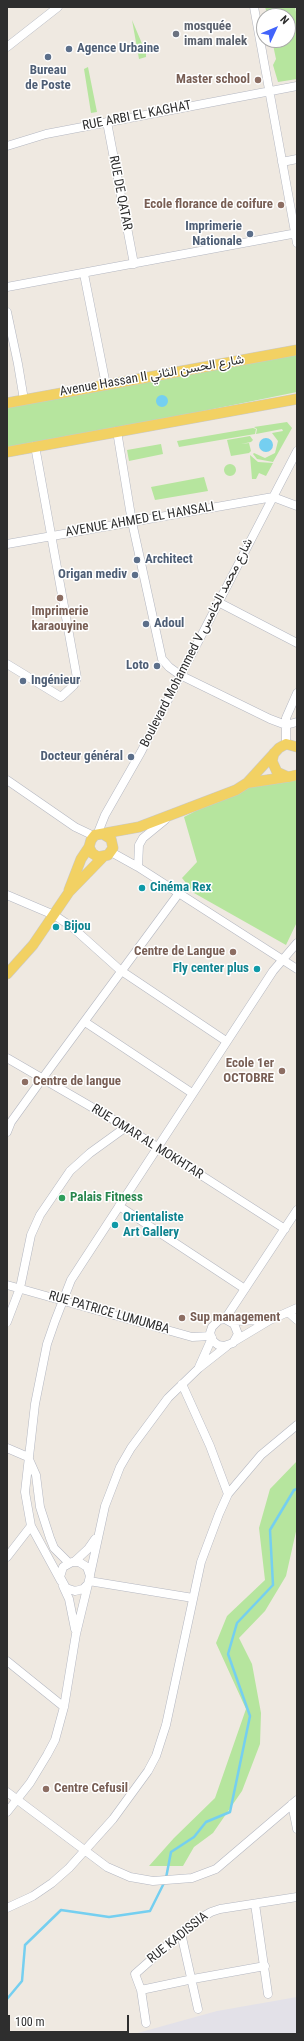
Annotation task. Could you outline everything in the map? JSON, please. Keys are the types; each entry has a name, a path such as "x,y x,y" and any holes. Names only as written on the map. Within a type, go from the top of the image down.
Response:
{"main road":[{"name":"Avenue Hassan II شارع الحسن الثاني","path":"7,403 297,350"},
{"path":"7,452 297,399"},
{"path":"95,839 131,830 223,796 247,783 279,748 286,744 297,747"},
{"path":"274,753 272,761 274,769 280,775 293,776"},
{"path":"247,783 293,776"},
{"name":"Boulevard Mohammed V شارع محمد الخامس","path":"7,974 33,945 69,892 131,830"},
{"path":"95,839 111,839 109,852 93,854 95,839"},
{"name":"Boulevard Mohammed V شارع محمد الخامس","path":"69,892 81,859 95,839"}],"street":[{"path":"7,47 58,7"},
{"path":"254,7 268,92 297,243"},
{"name":"RUE ARBI EL KAGHAT","path":"7,146 46,134 297,86"},
{"name":"RUE DE QATAR","path":"107,122 134,264"},
{"path":"282,162 297,159"},
{"path":"7,287 84,274 296,233"},
{"path":"84,274 106,385"},
{"path":"7,312 24,400"},
{"path":"117,431 132,522 161,656 166,664 180,674 286,725 297,722"},
{"path":"7,664 61,696 74,685 77,678 35,446"},
{"name":"Boulevard Mohammed V شارع محمد الخامس","path":"95,839 105,816 297,451"},
{"path":"273,496 297,506"},
{"name":"AVENUE AHMED EL HANSALI","path":"7,544 273,496"},
{"path":"218,602 297,643"},
{"path":"286,744 287,713 297,693"},
{"path":"7,780 95,839"},
{"path":"138,867 139,845 143,838 172,815"},
{"path":"109,852 138,867 297,969"},
{"path":"7,1132 11,1122 85,1022 120,970 179,894"},
{"path":"7,895 54,915 72,927 120,970 226,1041"},
{"path":"76,1634 69,1599 31,1526 25,1492 28,1457 40,1376 47,1344 63,1300 82,1263 226,1041 273,971 283,961 297,942"},
{"path":"283,961 297,954"},
{"path":"85,1022 192,1093"},
{"name":"RUE OMAR AL MOKHTAR","path":"7,1058 126,1127 285,1229"},
{"path":"7,1322 20,1288 31,1235 51,1196 80,1161 126,1127"},
{"path":"119,1206 245,1289"},
{"path":"228,1320 245,1289 297,1210"},
{"name":"RUE PATRICE LUMUMBA","path":"7,1285 192,1337 211,1337"},
{"path":"7,1812 17,1800 47,1755 55,1740 64,1707 76,1634 99,1531 105,1506 120,1467 143,1430 182,1384 199,1368 236,1340 270,1320 297,1308"},
{"path":"288,1312 297,1320"},
{"path":"199,1368 211,1337 213,1324 218,1320 270,1320"},
{"path":"228,1320 238,1330 236,1340"},
{"path":"211,1337 218,1345 227,1346"},
{"path":"182,1384 210,1446 228,1494"},
{"path":"7,1908 33,1896 52,1883 85,1851 134,1792 156,1756 166,1725 201,1562 211,1533 228,1494 261,1455 297,1425"},
{"path":"7,1448 28,1457 36,1475 40,1507 50,1538 57,1551 72,1562 83,1564 88,1581 83,1589 75,1591 62,1583"},
{"path":"7,1557 31,1526"},
{"path":"62,1583 61,1570 93,1544 99,1531"},
{"path":"88,1581 193,1598"},
{"path":"7,1661 64,1707"},
{"path":"7,1792 107,1867 139,1879 167,1881 207,1874 221,1866 295,1803"},
{"path":"295,1803 297,1829"},
{"name":"RUE KADISSIA","path":"146,2023 141,1990 135,1974 194,1922 211,1912 297,1897"},
{"path":"255,1904 268,1994"},
{"path":"182,1933 193,1978 198,2009"},
{"path":"141,1990 193,1978 264,1966"}],"shaded area":[{"path":"297,1997 297,2034 134,2034 217,2011"}],"green space":[{"path":"265,7 295,8 265,8"},
{"path":"296,12 297,79 278,82 273,65 276,59 274,48 296,48"},
{"path":"132,20 146,53 146,57 139,59"},
{"path":"88,67 97,112 91,113 84,69"},
{"path":"297,353 297,392 7,451 7,403"},
{"path":"287,422 292,428 273,462 257,459 253,454 254,453 265,458 275,453 278,441 272,433 283,431 282,429 256,434 257,429 254,427"},
{"path":"253,428 256,429 255,434 179,447 177,441"},
{"path":"250,436 253,440 251,442 241,444 249,443 251,451 249,453 231,456 227,440"},
{"path":"161,444 163,454 129,461 127,450"},
{"path":"250,455 258,462 273,463 266,476 259,473 256,479 252,479"},
{"path":"228,464 232,464 236,470 232,476 228,476 224,472 224,468"},
{"path":"204,477 208,491 155,500 151,487"},
{"path":"297,777 297,922 286,945 194,893 182,878 197,862 184,817 236,790"},
{"path":"297,1461 297,1527 286,1576 265,1611 239,1638 252,1664 261,1713 260,1744 242,1791 213,1833 194,1847 183,1866 149,1866 174,1838 215,1798 246,1709 216,1643 227,1616 265,1580 259,1528 270,1489"}],"water":[{"path":"162,395 166,397 168,401 166,405 162,407 158,405 156,401 158,397"},
{"path":"263,438 269,438 273,442 273,448 269,452 263,452 259,448 259,442"}],"waterway":[{"path":"166,1878 171,1852 194,1837 206,1822 230,1812 250,1716 228,1654 237,1623 273,1585 270,1530 294,1490 297,1489"},
{"path":"7,1999 22,1981 25,1945 61,1910 109,1917 150,1911 164,1883"}],"place":[{"name":"mosquée imam malek","path":"176,34"},
{"name":"Agence Urbaine","path":"69,49"},
{"name":"Bureau de Poste","path":"48,57"},
{"name":"Master school","path":"258,80"},
{"name":"Ecole florance de coifure","path":"281,205"},
{"name":"Imprimerie Nationale","path":"250,234"},
{"name":"Architect","path":"137,560"},
{"name":"Origan mediv","path":"135,575"},
{"name":"Imprimerie karaouyine","path":"60,598"},
{"name":"Adoul","path":"146,624"},
{"name":"Loto","path":"157,666"},
{"name":"Ingénieur","path":"23,681"},
{"name":"Docteur général","path":"131,757"},
{"name":"Cinéma Rex","path":"142,888"},
{"name":"Bijou","path":"56,927"},
{"name":"Centre de Langue","path":"233,952"},
{"name":"Fly center plus","path":"257,969"},
{"name":"Ecole 1er OCTOBRE","path":"282,1071"},
{"name":"Centre de langue","path":"25,1082"},
{"name":"Palais Fitness","path":"62,1198"},
{"name":"Orientaliste Art Gallery","path":"115,1225"},
{"name":"Sup management","path":"182,1318"},
{"name":"Centre Cefusil","path":"46,1789"}]}
